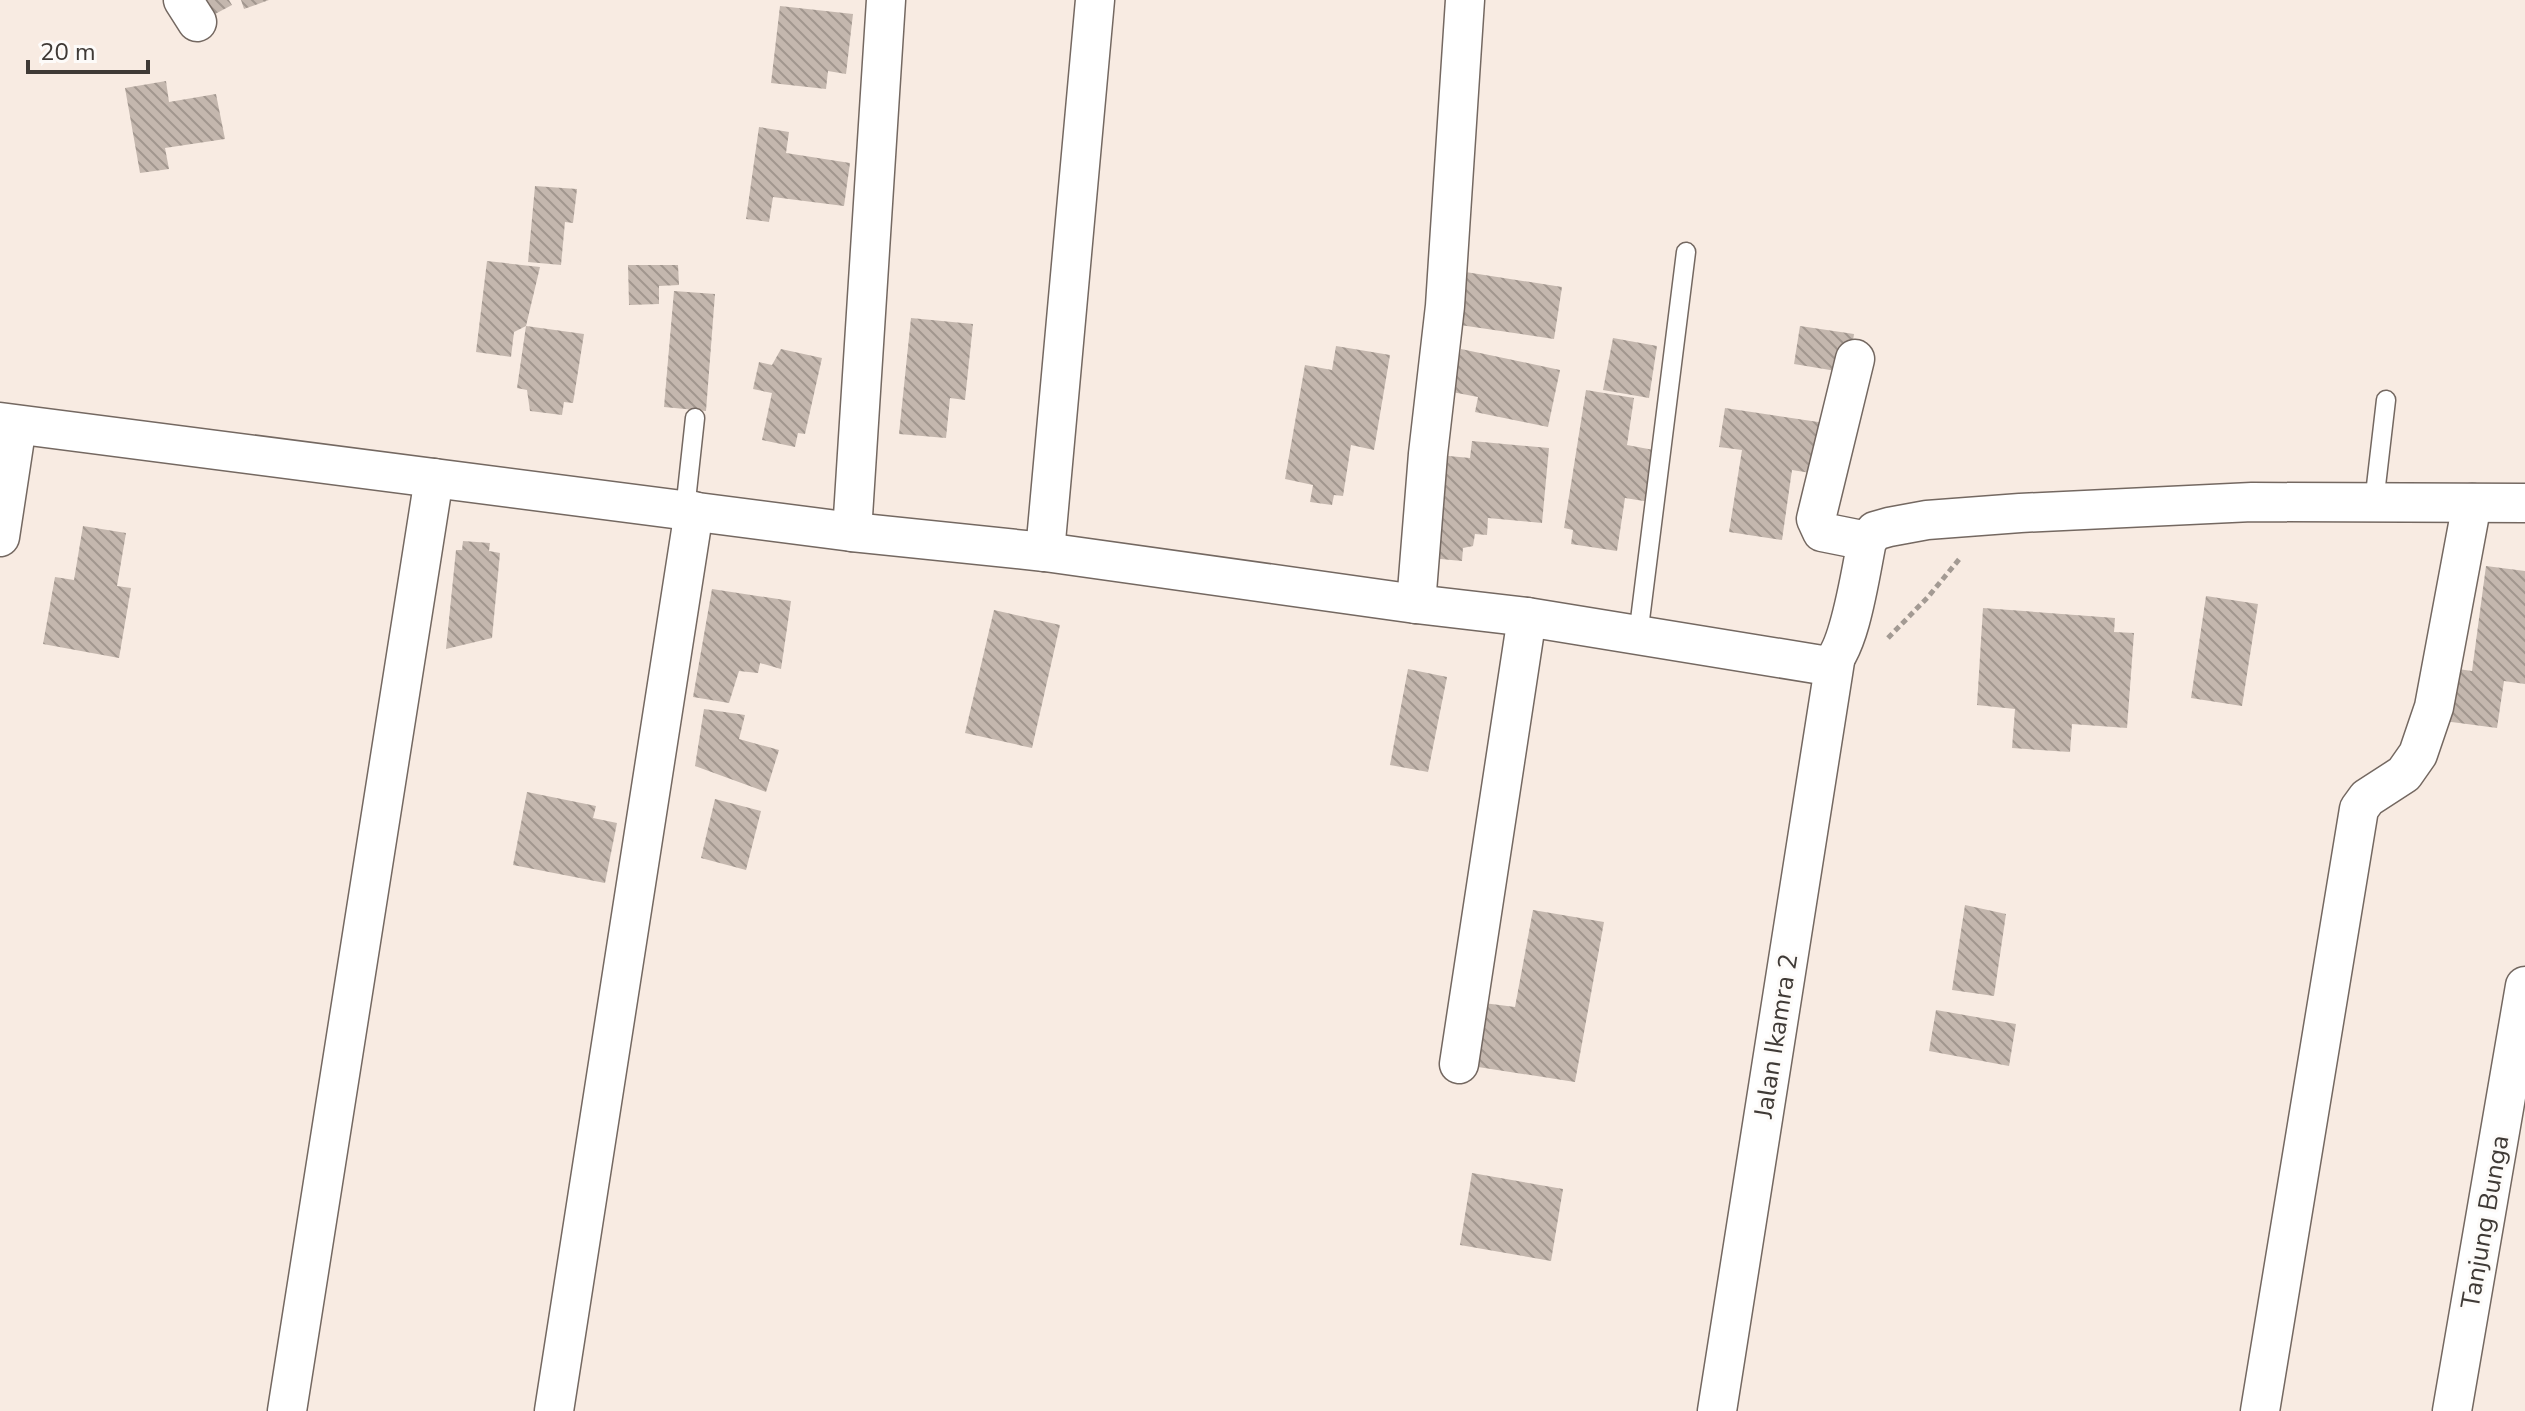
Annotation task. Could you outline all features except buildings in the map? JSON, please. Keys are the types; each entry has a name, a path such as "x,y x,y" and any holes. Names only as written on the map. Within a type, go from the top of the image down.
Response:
{"street":[{"path":"852,532 886,0"},
{"path":"1045,552 1095,0"},
{"path":"1416,604 1428,454 1445,306 1465,0"},
{"path":"1855,359 1816,519 1822,532 1867,541 1875,531 1889,527 1958,518 2252,502 2525,503"},
{"path":"0,537 8,424 852,532 1045,552 1527,617 1797,663 1828,666 1835,661"},
{"path":"287,1411 434,478"},
{"path":"2260,1411 2359,809 2367,798 2404,774 2418,754 2434,707 2472,503"},
{"path":"554,1411 689,510"},
{"name":"Jalan Ikamra 2","path":"1717,1411 1835,661 1844,645 1867,541"},
{"path":"1459,1064 1527,617"},
{"name":"Tanjung Bunga","path":"2452,1411 2525,986"}],"lane":[{"path":"1638,636 1686,252"},
{"path":"2374,503 2386,400"},
{"path":"689,510 695,418"}],"path":[{"path":"1835,661 1871,656 1928,597 1965,552"}]}
